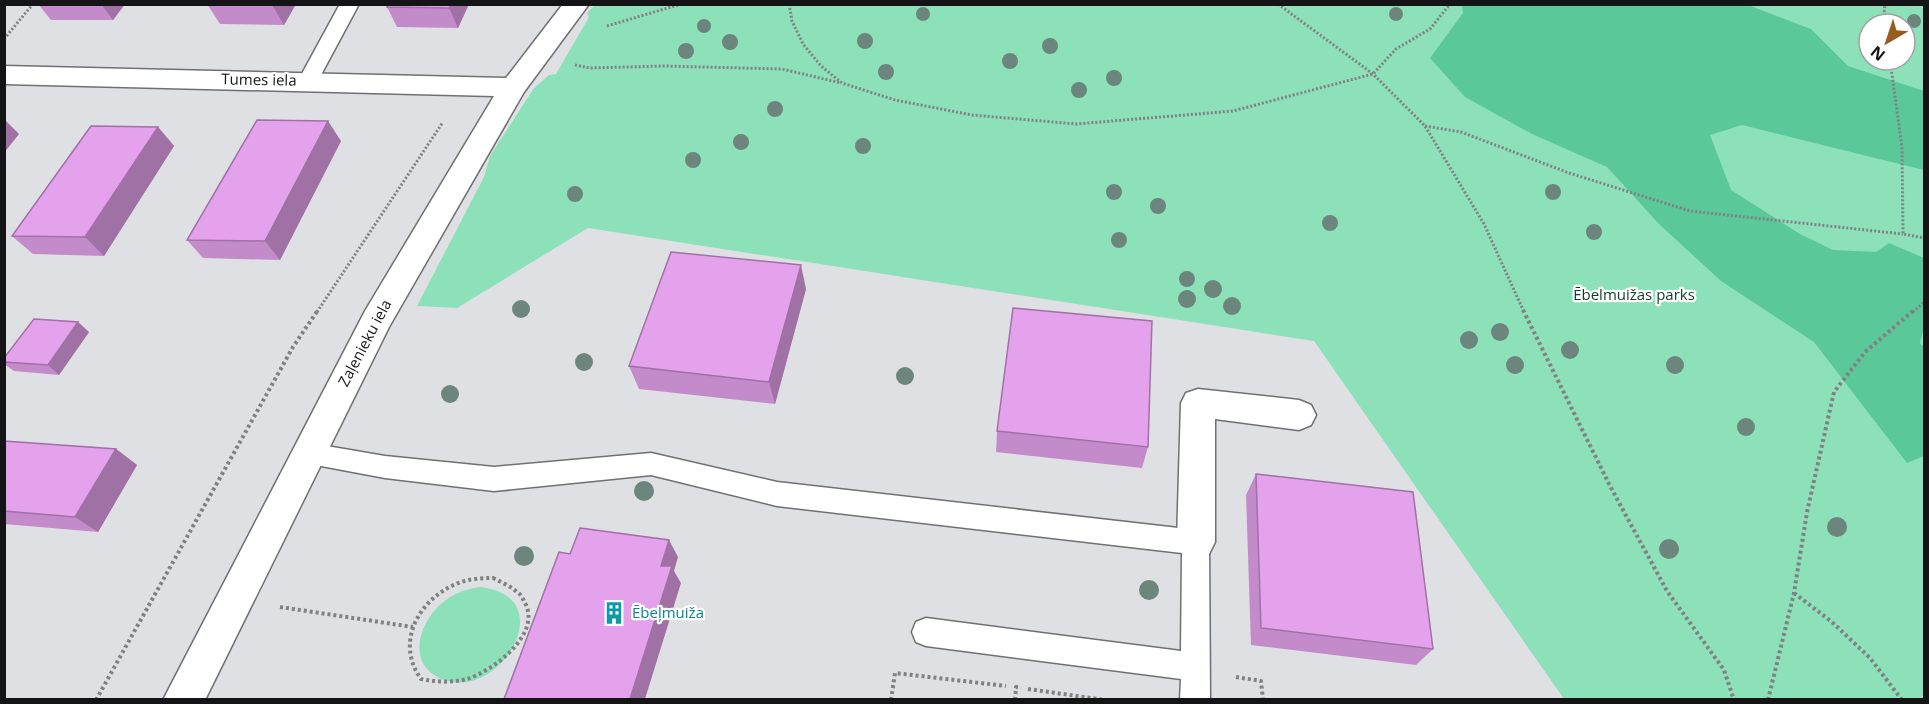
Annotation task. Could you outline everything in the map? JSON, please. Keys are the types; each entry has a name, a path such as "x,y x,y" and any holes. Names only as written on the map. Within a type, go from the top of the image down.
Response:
{"street":[{"name":"Zaļenieku iela","path":"183,699 376,320 513,87 567,16"},
{"name":"Tumes iela","path":"4,75 470,84 513,87"},
{"path":"1196,542 1198,403 1299,415"}],"lane":[{"path":"308,81 350,4"},
{"path":"309,454 385,468 494,479 651,464 777,494 1196,542 1195,699"},
{"path":"926,632 1196,667"}],"path":[{"path":"4,39 33,4"},
{"path":"567,16 601,28 681,4"},
{"path":"789,4 792,21 803,44 821,66 843,83"},
{"path":"1278,4 1373,74 1425,126 1484,224 1548,364 1610,486 1667,591 1724,670 1734,699"},
{"path":"573,65 590,68 664,66 782,69 843,83 895,100 972,115 1076,124 1132,121 1233,111 1373,74 1396,49 1430,29 1450,4"},
{"path":"1892,72 1900,127 1904,180 1903,234"},
{"path":"96,699 294,347 470,84"},
{"path":"1425,126 1461,132 1569,173 1690,211 1924,238"},
{"path":"1768,699 1794,593 1807,512 1834,392 1865,352 1924,302"},
{"path":"435,688 421,678 411,663 409,646 413,627 424,609 448,589 475,579 493,578 510,583 522,594 528,609 530,626 518,654"},
{"path":"1794,593 1832,622 1870,658 1902,699"},
{"path":"233,599 413,627"},
{"path":"891,699 896,673 1105,699"},
{"path":"1015,699 1016,687"}],"green space":[{"name":"Ēbelmuižas parks","path":"595,5 1924,5 1924,699 1564,699 1314,341 588,228 457,308 417,306 484,177 490,156 534,88 549,75 556,74 589,17 587,13"},
{"path":"1462,5 1748,5 1811,29 1848,66 1857,69 1857,72 1866,72 1924,91 1924,170 1742,125 1710,135 1731,190 1800,234 1833,250 1876,252 1889,243 1924,258 1924,328 1920,343 1924,347 1924,456 1907,463 1814,342 1721,281 1659,224 1607,167 1532,134 1465,97 1430,58 1463,13"},
{"path":"480,587 504,594 517,608 520,625 515,643 504,660 488,674 468,682 448,681 434,675 425,666 420,656 422,632 428,620 446,600 462,591"}],"building":[{"path":"388,4 451,4 449,8 387,7"},
{"path":"257,120 328,121 265,241 187,240"},
{"path":"91,126 158,127 85,237 12,236"},
{"path":"671,252 801,265 769,382 629,366"},
{"path":"1013,308 1152,321 1148,447 997,431"},
{"path":"34,319 78,322 48,365 4,362 4,358"},
{"path":"4,441 116,449 75,517 4,511"},
{"path":"1256,474 1413,492 1433,649 1261,628"},
{"name":"Ēbeļmuiža","path":"580,528 669,540 661,566 672,566 630,699 504,699 559,552 570,554"}],"place":[{"name":"Ēbeļmuiža","path":"614,613"}]}
